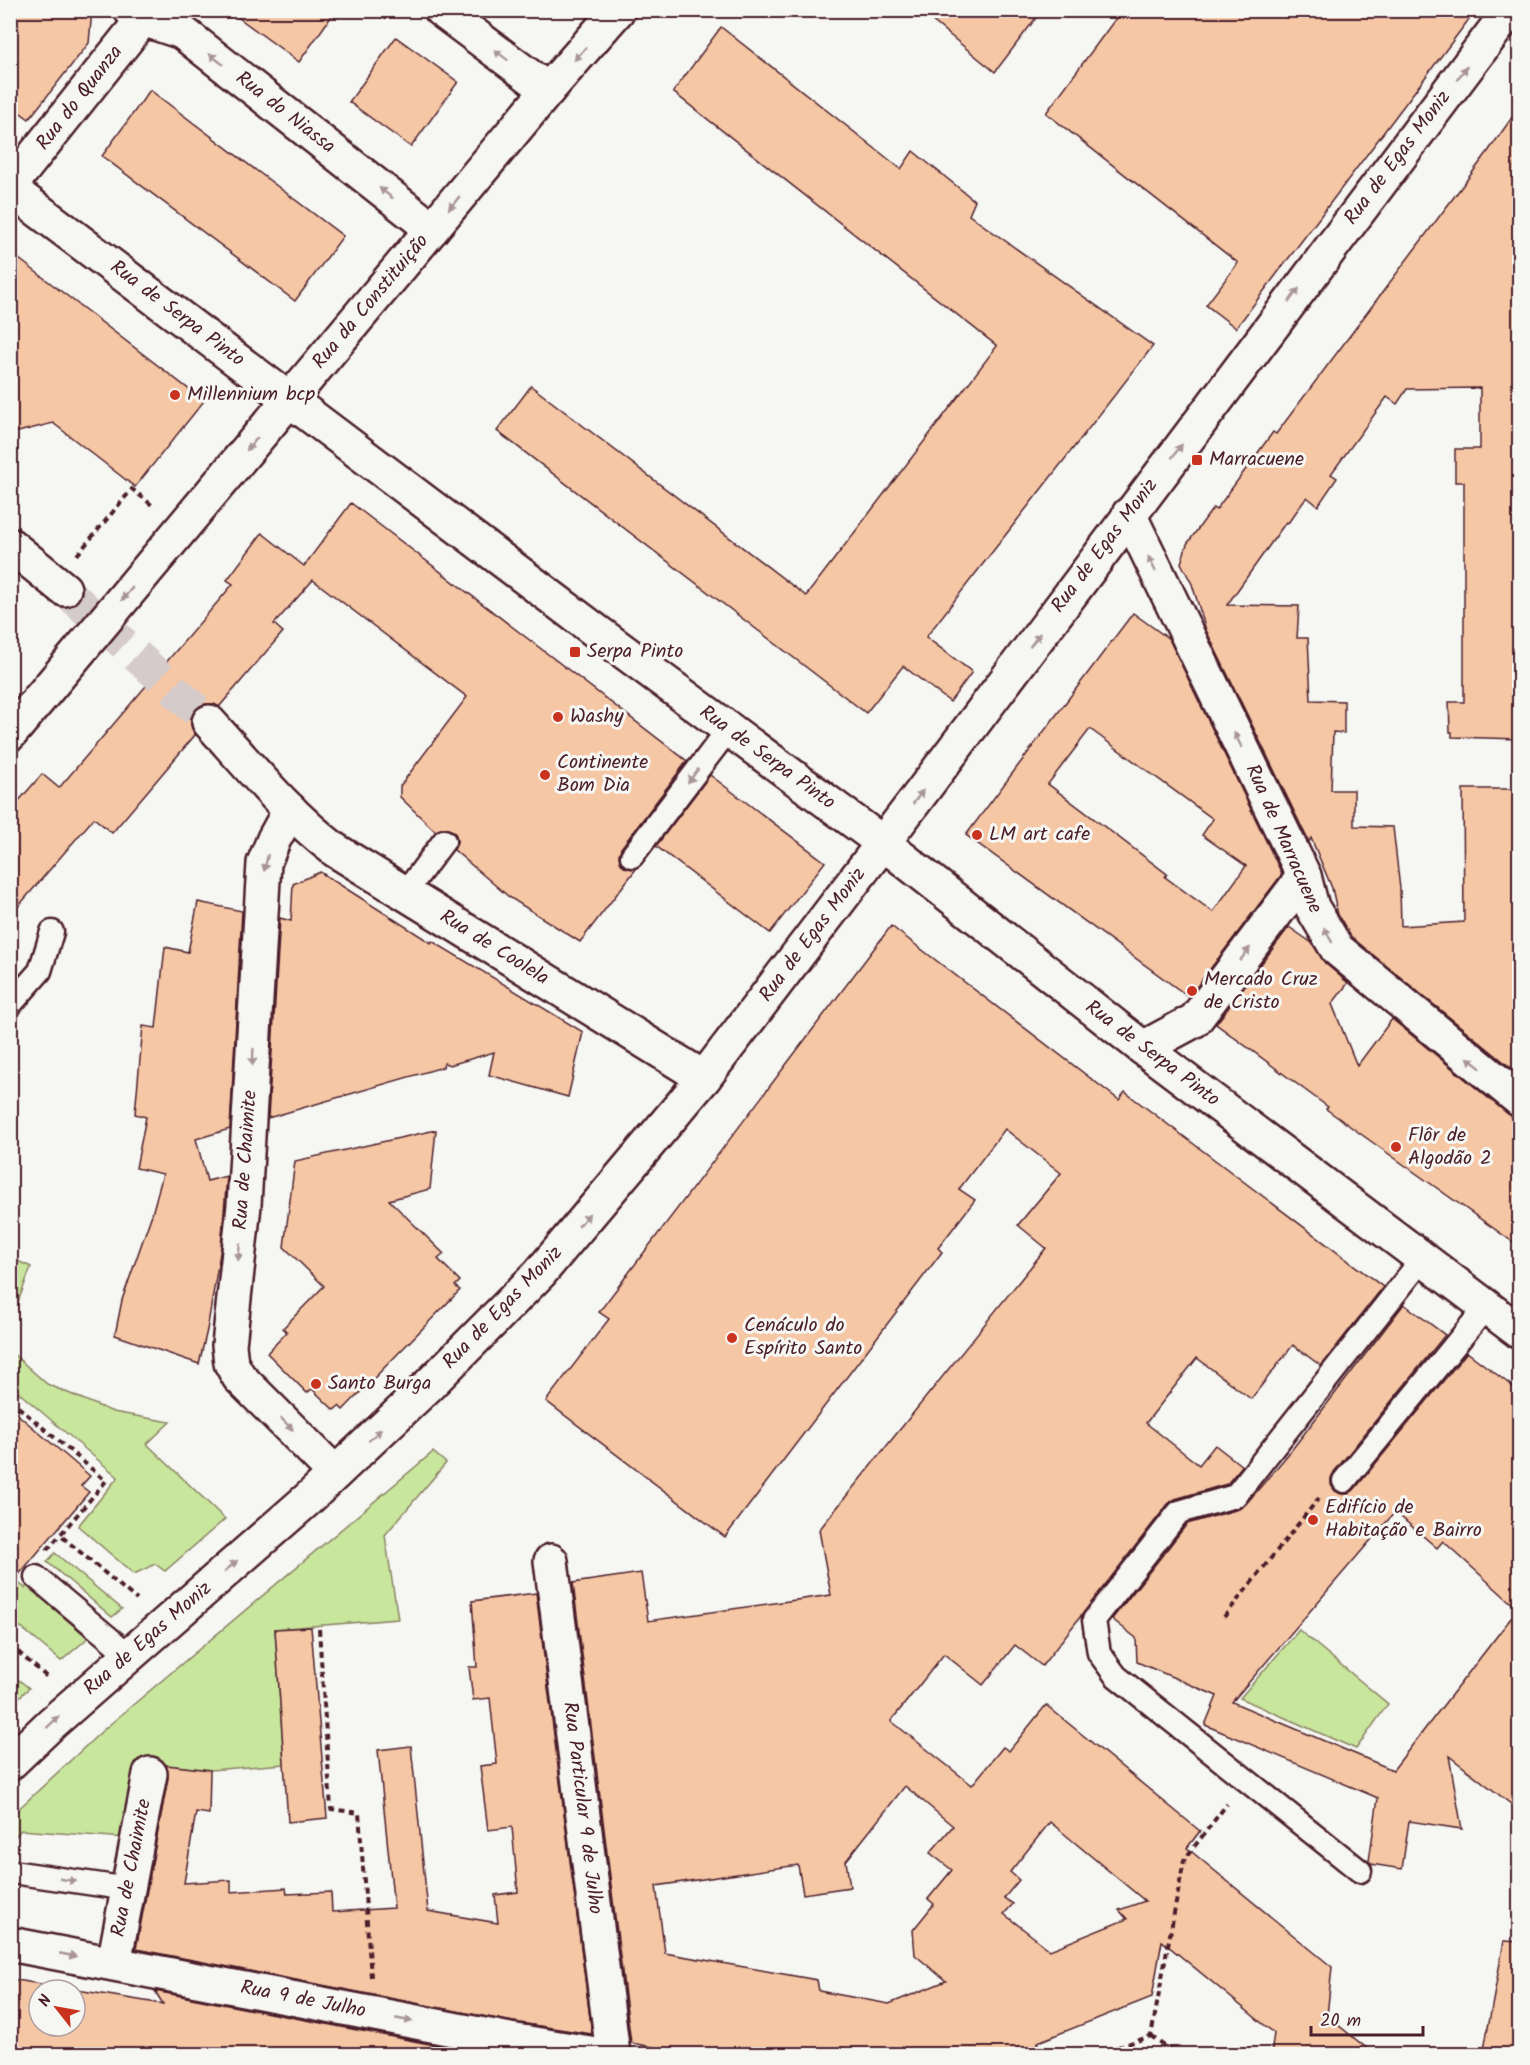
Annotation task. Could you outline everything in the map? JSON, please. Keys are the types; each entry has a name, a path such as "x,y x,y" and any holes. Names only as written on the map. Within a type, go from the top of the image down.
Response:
{"street":[{"path":"441,10 548,90"},
{"name":"Rua da Constituição","path":"10,734 548,90 618,10"},
{"name":"Rua de Egas Moniz","path":"10,1763 52,1723 335,1473 429,1385 540,1273 704,1078 1509,10"},
{"name":"Rua do Quanza","path":"10,187 141,13"},
{"name":"Rua do Niassa","path":"141,13 182,33 432,229"},
{"name":"Rua de Serpa Pinto","path":"10,187 728,730 883,843 1143,1048 1520,1332"},
{"name":"Rua de Marracuene","path":"1129,514 1304,876 1312,907 1336,949 1520,1100"},
{"path":"10,545 64,589"},
{"name":"Rua de Coolela","path":"209,722 290,810 314,834 335,850 704,1078"},
{"name":"Rua de Chaimite","path":"290,810 274,838 264,863 244,1205 229,1345 231,1363 239,1377 335,1473"},
{"path":"1143,1048 1195,1020 1304,876"},
{"name":"Rua Particular 9 de Julho","path":"551,1561 612,2055"},
{"name":"Rua de Chaimite","path":"114,1963 150,1774"},
{"name":"Rua 9 de Julho","path":"10,1944 373,2014 502,2047 596,2055"}],"lane":[{"path":"632,856 728,730"},
{"path":"405,893 444,841"},
{"path":"10,1005 40,971 52,932"},
{"path":"1360,1871 1116,1676 1099,1653 1094,1620 1179,1512 1235,1496 1423,1258"},
{"path":"1344,1481 1486,1307"},
{"path":"36,1576 129,1655"},
{"path":"10,1874 12,1872 129,1889"}],"path":[{"path":"84,546 132,489"},
{"path":"10,1400 106,1481 60,1535 137,1600"},
{"path":"1224,1617 1333,1481 1344,1481"},
{"path":"319,1629 332,1809 359,1813 373,2014"},
{"path":"10,1646 47,1677"},
{"path":"1151,2036 1184,1860 1246,1780"},
{"path":"1098,2055 1151,2036"},
{"path":"1151,2036 1174,2055"}],"green space":[{"path":"11,1258 31,1267 11,1321"},
{"path":"11,1352 47,1384 113,1412 170,1422 147,1444 225,1519 165,1571 155,1564 134,1574 78,1526 118,1477 11,1386"},
{"path":"433,1452 446,1463 385,1535 398,1619 275,1629 284,1764 210,1770 138,1759 125,1838 21,1830 11,1841 11,1816 102,1731"},
{"path":"55,1553 122,1609 112,1617 47,1562"},
{"path":"16,1581 25,1588 27,1586 88,1638 61,1661 11,1619 11,1587"},
{"path":"1299,1630 1388,1704 1356,1749 1240,1698"},
{"path":"10,1673 29,1688 11,1705 10,1705"}],"building":[{"path":"10,10 92,10 89,43 29,119 10,105"},
{"path":"228,10 336,10 299,62"},
{"path":"919,10 1042,10 995,72"},
{"path":"1122,10 1476,10 1236,328 1206,305 1238,263 1046,113"},
{"path":"721,27 901,169 913,151 975,201 969,215 1153,346 926,637 972,672 950,702 903,666 866,713 497,431 531,386 806,596 997,346 673,92"},
{"path":"396,37 458,82 411,147 349,102"},
{"path":"150,90 343,236 295,301 102,156"},
{"path":"1520,106 1520,739 1452,737 1452,732 1450,732 1449,702 1464,702 1464,482 1455,482 1455,449 1480,449 1480,388 1407,389 1397,404 1387,397 1331,474 1337,478 1318,506 1307,497 1288,523 1286,522 1227,605 1299,606 1297,638 1308,638 1311,700 1344,701 1344,733 1333,732 1331,790 1354,790 1354,826 1393,827 1400,889 1401,926 1464,922 1463,789 1520,789 1520,1075 1351,937 1338,915 1332,888 1311,838 1309,842 1206,630 1192,584 1181,563 1187,544 1213,508 1216,510 1273,432 1276,434"},
{"path":"10,252 204,401 135,487 53,423 10,434"},
{"path":"351,503 687,761 621,848 620,862 624,867 636,869 580,942 509,897 454,850 457,842 453,831 445,828 435,831 400,797 400,786 467,697 313,580 274,624 283,632 219,707 206,704 196,708 191,716 191,725 195,735 112,833 94,818 10,916 10,811 42,774 59,788 233,584 227,580 262,533 304,566"},
{"path":"1133,613 1169,639 1282,874 1189,997 966,835","holes":["1090,729 1213,819 1202,835 1246,866 1213,912 1165,877 1167,874 1048,784"]},
{"path":"710,775 825,862 770,933 656,846"},
{"path":"320,872 431,943 432,941 583,1032 568,1097 489,1075 494,1052 450,1065 444,1063 443,1067 268,1118 280,918 291,921 293,884"},
{"path":"198,902 242,911 230,1129 196,1139 207,1181 227,1176 221,1247 199,1364 115,1335 122,1300 152,1214 163,1174 136,1168 146,1117 135,1114 143,1026 156,1028 165,947 188,952"},
{"path":"891,926 1119,1100 1125,1092 1383,1287 1321,1366 1293,1345 1251,1399 1197,1358 1146,1423 1199,1465 1215,1445 1242,1466 1227,1484 1175,1499 1168,1504 1042,1666 1015,1645 983,1685 944,1654 891,1721 972,1785 1003,1747 1009,1751 1046,1705 1200,1831 1187,1848 1332,1967 1327,2016 1375,2055 1271,2055 1274,2033 1162,1941 1152,1997 1038,2042 1037,2055 696,2055 631,2043 573,1583 641,1573 648,1621 831,1595 819,1530 1046,1248 1018,1225 1061,1173 1005,1129 959,1189 975,1200 938,1248 942,1252 725,1537 546,1401 609,1319 599,1312","holes":["905,1786 953,1826 930,1853 952,1870 928,1899 934,1904 913,1930 915,1955 946,1981 889,2004 819,1991 817,1980 665,1953 656,1886 798,1865 803,1894 850,1887 846,1861","1050,1822 1145,1901 1119,1910 1127,1919 1050,1950 1004,1914 1013,1904 1004,1898 1019,1880 1010,1872"]},
{"path":"1289,927 1312,943 1325,963 1348,983 1332,1004 1357,1066 1392,1019 1508,1114 1520,1118 1520,1247 1326,1109 1328,1107 1216,1024"},
{"path":"436,1130 430,1189 389,1200 444,1254 438,1259 460,1281 455,1286 460,1290 343,1410 339,1406 334,1410 312,1389 307,1393 267,1353 287,1332 283,1328 324,1286 284,1247 295,1161"},
{"path":"1404,1304 1445,1335 1334,1472 1331,1485 1335,1491 1348,1494 1354,1490 1467,1352 1520,1392 1520,1811 1449,1756 1462,1829 1409,1821 1402,1869 1371,1864 1369,1861 1378,1798 1205,1725 1217,1696 1137,1662 1136,1638 1112,1619 1187,1524 1239,1509 1246,1504 1290,1452","holes":["1395,1512 1437,1548 1443,1541 1518,1609 1393,1770 1232,1702"]},
{"path":"10,1408 90,1476 81,1486 89,1492 10,1585"},
{"path":"536,1593 592,2034 513,2022 136,1949 168,1778 166,1765 210,1770 209,1814 196,1812 184,1883 231,1880 231,1892 286,1888 287,1894 331,1892 332,1912 394,1908 378,1750 411,1746 428,1911 498,1923 495,1895 518,1892 512,1827 488,1830 480,1766 497,1764 490,1698 473,1700 469,1667 477,1667 472,1601"},
{"path":"311,1627 327,1818 288,1822 275,1629"},
{"path":"1504,1941 1520,1942 1520,2055 1483,2055"},
{"path":"10,1979 27,1982 27,2038 87,2038 87,1992 163,2004 155,1991 486,2055 10,2055"}],"tunnel":[{"path":"64,589 209,722"}],"place":[{"name":"Millennium bcp","path":"175,395"},
{"name":"Marracuene","path":"1197,460"},
{"name":"Serpa Pinto","path":"575,652"},
{"name":"Washy","path":"558,717"},
{"name":"Continente Bom Dia","path":"545,775"},
{"name":"LM art cafe","path":"977,835"},
{"name":"Mercado Cruz de Cristo","path":"1192,991"},
{"name":"Flôr de Algodão 2","path":"1396,1147"},
{"name":"Cenáculo do Espírito Santo","path":"732,1338"},
{"name":"Santo Burga","path":"316,1384"},
{"name":"Edifício de Habitação e Bairro","path":"1313,1520"}]}
